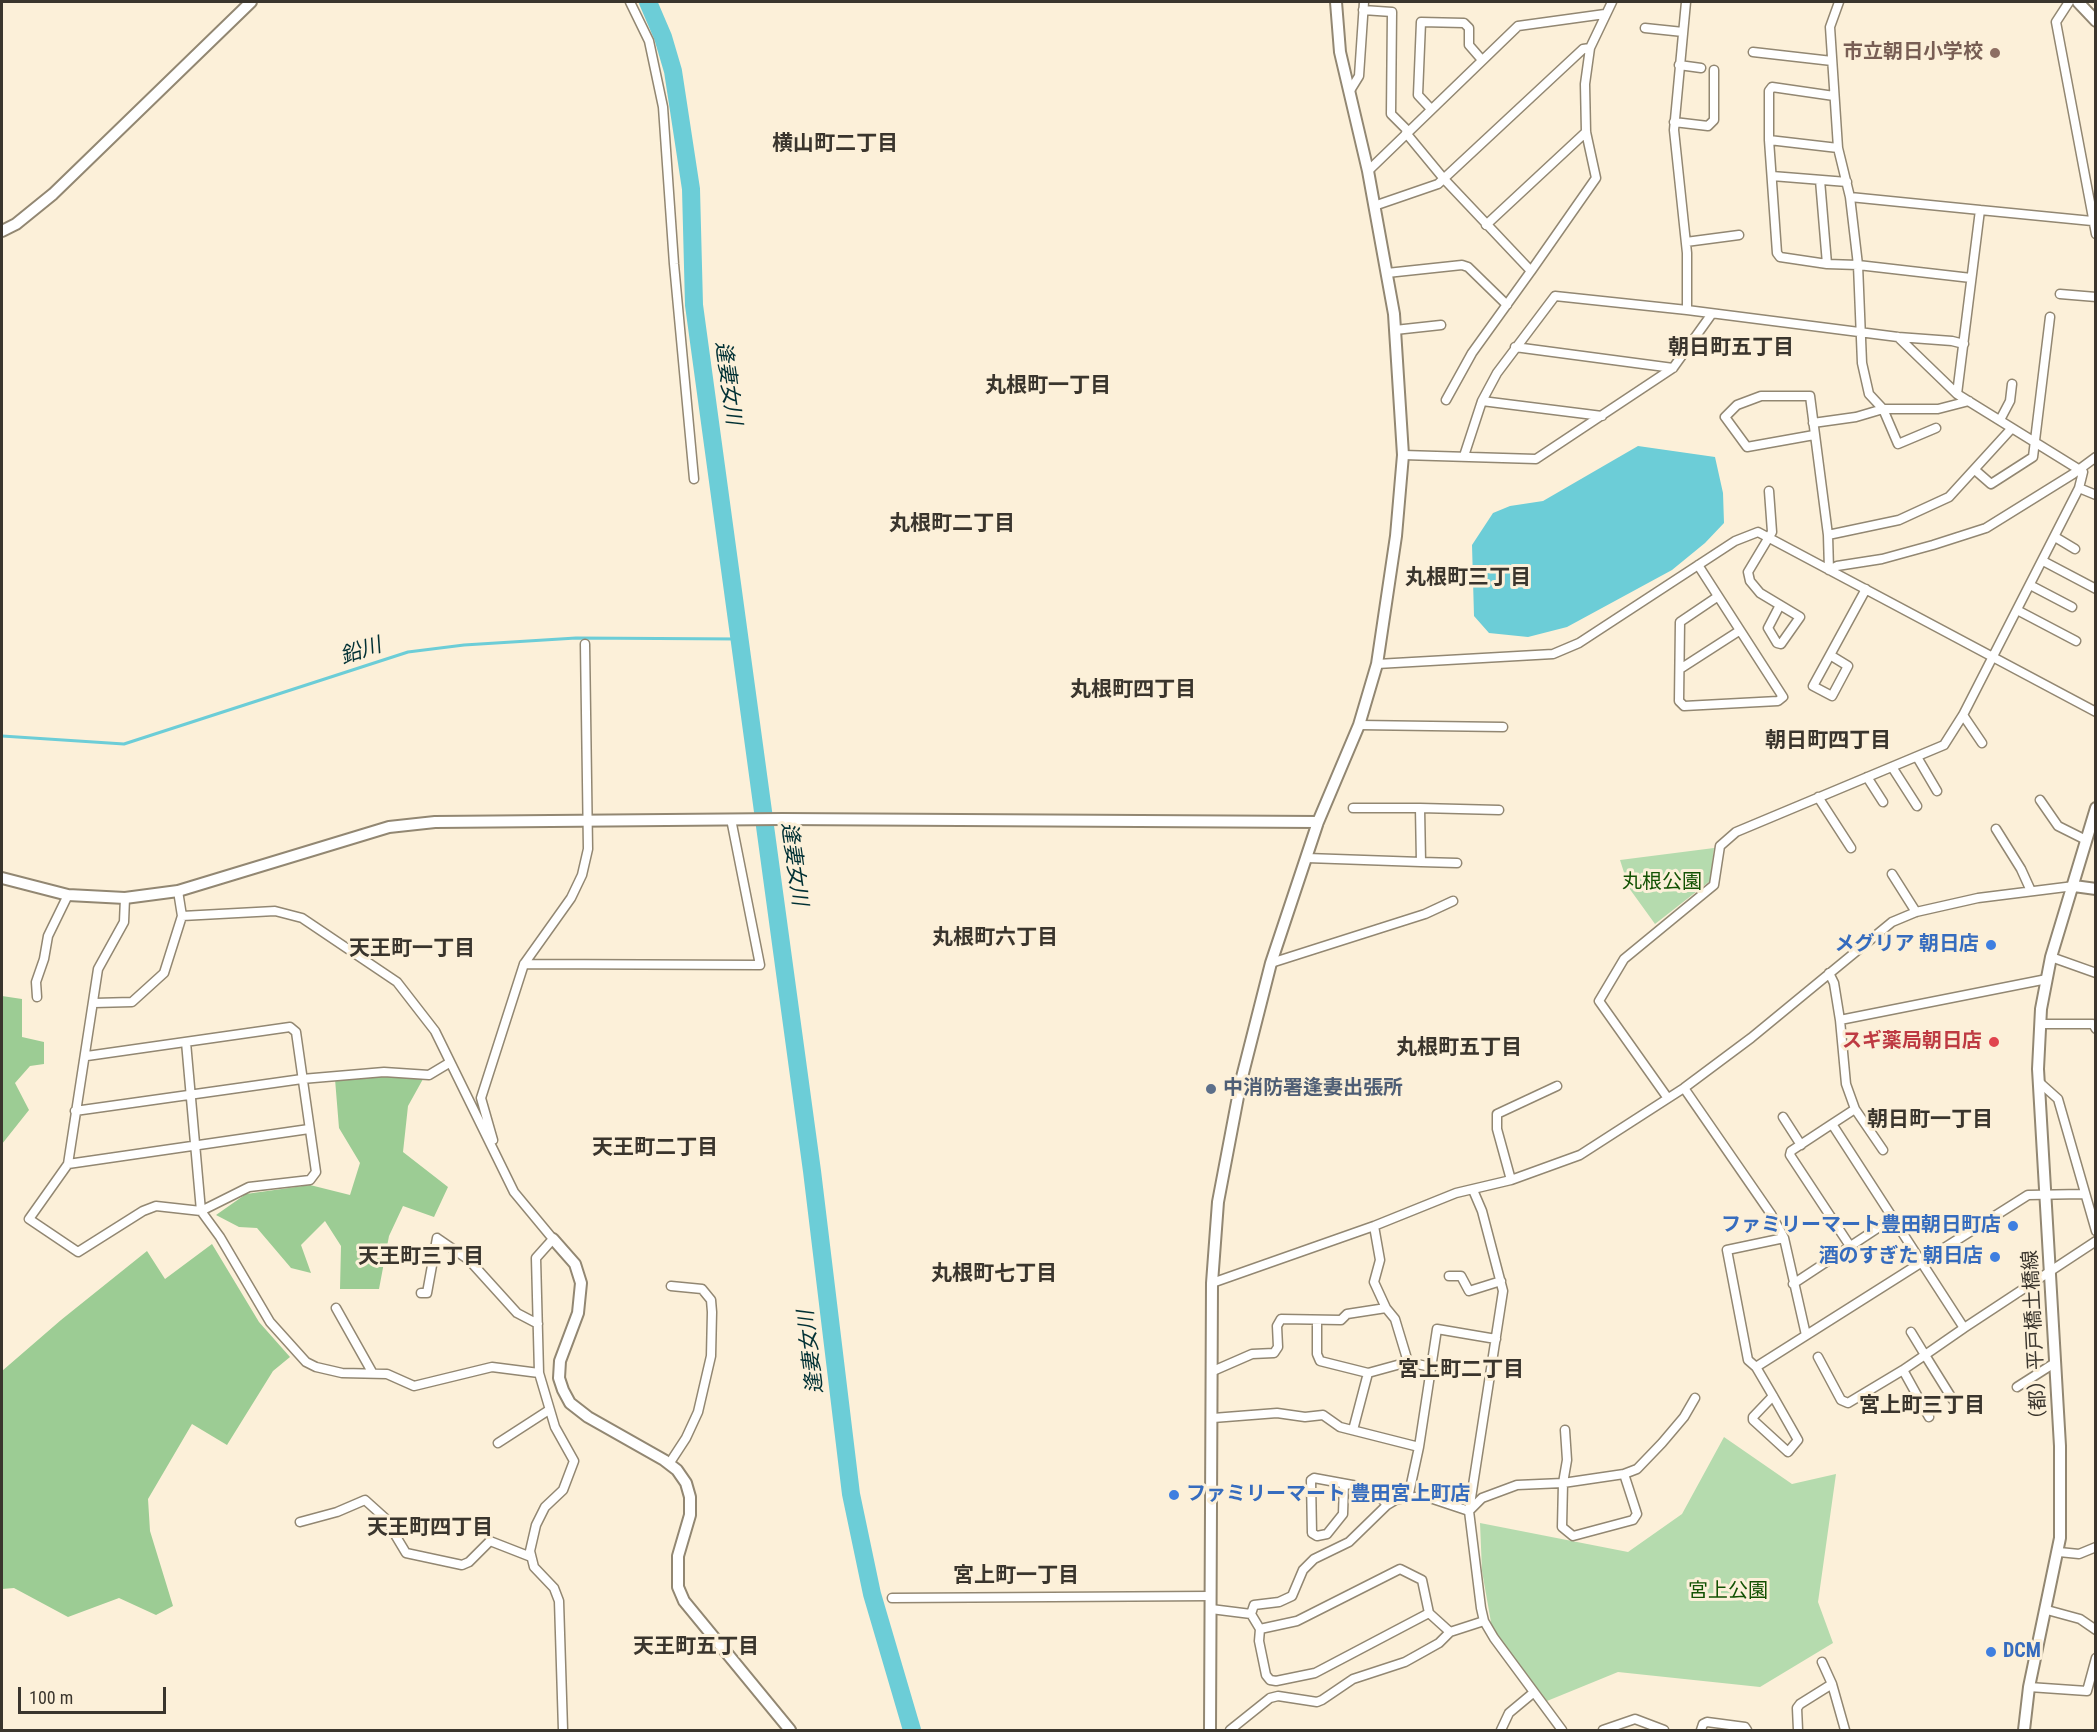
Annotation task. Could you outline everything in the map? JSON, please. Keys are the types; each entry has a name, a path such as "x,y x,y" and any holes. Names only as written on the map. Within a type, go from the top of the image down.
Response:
{"street":[{"path":"2,231 16,224 52,194 251,2"},
{"path":"630,2 649,40 663,107 674,264 694,479"},
{"path":"1210,1731 1212,1283 1218,1202 1240,1081 1271,963 1318,822 1359,725 1377,664 1396,537 1403,455 1395,330 1388,273 1351,89 1340,52 1336,2"},
{"path":"1446,399 1472,353 1596,178 1586,132 1585,84 1590,48 1612,2"},
{"path":"1686,2 1674,122 1686,242 1687,310"},
{"path":"1839,2 1830,27 1834,96 1838,148 1850,197 1858,265 1859,332 1862,363 1869,394 1883,409 1898,444 1936,428"},
{"path":"2069,2 2056,22 2096,234"},
{"path":"2078,2 2096,21"},
{"path":"1351,89 1359,76 1364,6 1392,12 1391,114 1443,179 1532,271"},
{"path":"1368,171 1518,26 1605,14"},
{"path":"1431,109 1418,95 1421,22 1464,23 1469,28 1469,45 1482,60"},
{"path":"1645,28 1683,32"},
{"path":"1374,206 1438,184 1583,49 1590,48"},
{"path":"1753,52 1832,61"},
{"path":"1679,65 1701,68"},
{"path":"1674,122 1710,125 1714,120 1714,70"},
{"path":"1834,96 1772,87 1769,92 1769,140 1777,253 1783,259 1971,278"},
{"path":"1486,225 1586,132"},
{"path":"1769,140 1838,148"},
{"path":"1772,176 1846,182"},
{"path":"1820,180 1827,264"},
{"path":"1850,197 2092,220"},
{"path":"1957,394 1980,210"},
{"path":"1686,242 1739,235"},
{"path":"1388,273 1462,265 1468,267 1507,305"},
{"path":"2060,294 2096,297"},
{"path":"1464,456 1482,401 1515,347 1555,296 1964,344"},
{"path":"1403,455 1536,459 1673,368 1711,315"},
{"path":"1975,470 1991,484 2033,457 2050,317"},
{"path":"1395,330 1441,325"},
{"path":"1667,1097 1599,1001 1624,959 1714,885 1716,861 1723,843 1736,832 1944,745 1963,715 2079,488 2083,472 2076,470 1957,394 1898,337"},
{"path":"1515,347 1673,368"},
{"path":"2000,420 2010,401 2012,384"},
{"path":"1814,435 1747,447 1725,417 1737,405 1761,396 1810,396 1828,535 1829,570"},
{"path":"1482,401 1602,416"},
{"path":"1813,423 1856,417 1883,409 1938,409 1969,401"},
{"path":"1828,535 1899,520 1949,497 2012,428"},
{"path":"1829,570 1837,566 1882,559 1986,528 2073,474 2096,457"},
{"path":"2079,488 2096,495"},
{"path":"1769,490 1772,532 1748,572 1750,580 1760,593 1780,605 1800,617 1781,644 1777,643 1768,628 1780,605"},
{"path":"1377,664 1553,654 1579,643 1698,565 1750,533 1758,532 2096,712"},
{"path":"2055,537 2075,549"},
{"path":"2043,561 2096,589"},
{"path":"1698,565 1783,697 1778,701 1684,706 1679,701 1680,622 1717,597"},
{"path":"2030,585 2072,607"},
{"path":"1830,656 1848,666 1832,696 1813,686 1866,589"},
{"path":"2017,610 2076,641"},
{"path":"1680,669 1739,631"},
{"path":"494,1146 491,1126 481,1098 524,964 571,898 588,849 590,820 585,644"},
{"path":"1963,715 1982,743"},
{"path":"1359,725 1503,727"},
{"path":"1917,757 1937,791"},
{"path":"1892,767 1917,806"},
{"path":"1867,777 1883,802"},
{"path":"1818,796 1851,848"},
{"path":"2040,800 2058,826 2086,840"},
{"path":"1353,808 1498,810"},
{"path":"1420,808 1421,862"},
{"name":"（都）平戸橋土橋線","path":"2024,1731 2029,1687 2059,1552 2060,1446 2039,1082 2040,1024 2051,957 2096,808"},
{"path":"2,878 68,896 125,898 178,891 388,827 435,822 782,819 1318,822"},
{"path":"524,964 760,965 736,820"},
{"path":"1996,829 2021,869 2031,891"},
{"path":"1307,858 1457,863"},
{"path":"1892,874 1916,912"},
{"path":"1212,1283 1374,1226 1456,1192 1511,1180 1580,1155 1684,1088 1751,1038 1892,922 1916,912 1978,897 2074,886 2096,889"},
{"path":"94,1003 132,1002 164,973 182,916 178,891"},
{"path":"37,997 36,982 44,959 48,936 68,896"},
{"path":"87,1056 290,1027 296,1032 316,1172 310,1180 249,1187 201,1211 156,1206 143,1211 78,1252 29,1219 68,1164 75,1111 87,1056 98,969 124,922 125,898"},
{"path":"1271,963 1414,918 1453,901"},
{"path":"182,916 275,911 302,918 397,982 424,1014 494,1146 514,1192 575,1264 581,1282 578,1313 560,1361 559,1378 563,1390 570,1403 588,1417 669,1464 686,1483 690,1497 690,1515 676,1573 684,1601 790,1731"},
{"path":"2051,957 2096,973"},
{"path":"1828,973 1834,983 1846,1084 1855,1109 1883,1149"},
{"path":"1840,1020 2047,979"},
{"path":"2040,1024 2093,1024 2096,1029"},
{"path":"186,1042 201,1211 220,1237 270,1322 306,1362 316,1367 342,1373 387,1374 414,1386 492,1367 539,1373"},
{"path":"75,1111 302,1079 384,1072 429,1075 449,1063"},
{"path":"2039,1082 2058,1099 2074,1149 2083,1194 2096,1231"},
{"path":"1511,1180 1497,1129 1497,1114 1557,1086"},
{"path":"1684,1088 1771,1214 1784,1238 1806,1335"},
{"path":"1850,1246 1792,1159 1791,1151 1855,1109"},
{"path":"1783,1117 1801,1145"},
{"path":"1832,1124 1964,1328"},
{"path":"68,1164 309,1129"},
{"path":"1473,1190 1503,1291 1469,1511 1484,1621 1562,1731"},
{"path":"1756,1367 2028,1195 2083,1194"},
{"path":"1793,1284 1893,1218"},
{"path":"1374,1226 1380,1260 1374,1282 1386,1308 1395,1319 1408,1362"},
{"path":"1773,1396 1753,1417 1753,1420 1788,1452 1798,1440 1773,1396 1756,1367 1748,1359 1727,1250 1784,1238"},
{"path":"421,1293 427,1293 437,1239 469,1260 517,1313 538,1324"},
{"path":"553,1239 536,1258 539,1373 549,1410 574,1461 562,1490 545,1507 536,1525 531,1557 534,1567 554,1588 559,1600 563,1731"},
{"path":"1818,1357 1841,1400 1848,1403 1903,1370 2096,1241"},
{"path":"1449,1276 1461,1276 1469,1291 1501,1281"},
{"path":"669,1464 686,1438 698,1412 711,1356 712,1312 711,1300 702,1289 671,1286"},
{"path":"336,1308 372,1372"},
{"path":"1213,1371 1252,1354 1274,1353 1278,1347 1277,1326 1281,1319 1341,1320 1347,1314 1386,1308"},
{"path":"1317,1320 1317,1354 1320,1361 1368,1373 1408,1362 1431,1366"},
{"path":"1408,1498 1419,1447 1437,1329 1496,1339"},
{"path":"1911,1332 1953,1400"},
{"path":"2017,1387 2054,1365"},
{"path":"1903,1370 1929,1417"},
{"path":"1353,1430 1368,1373"},
{"path":"1469,1511 1482,1498 1517,1485 1563,1483 1624,1474 1637,1468 1684,1417 1695,1398"},
{"path":"498,1443 549,1410"},
{"path":"1213,1418 1276,1413 1305,1418 1323,1415 1340,1427 1419,1447"},
{"path":"1565,1430 1567,1460 1563,1483 1562,1527 1573,1536 1634,1520 1637,1514 1624,1474"},
{"path":"1344,1484 1343,1514 1327,1534 1317,1536 1312,1533 1311,1480 1314,1478 1374,1489 1387,1505"},
{"path":"1429,1613 1315,1673 1276,1681 1270,1680 1266,1675 1259,1641 1260,1629 1251,1614 1254,1605 1279,1602 1292,1596 1303,1570 1314,1559 1348,1542 1387,1505 1397,1499 1424,1496 1469,1511"},
{"path":"300,1522 337,1512 364,1500 385,1518 406,1553 462,1565 490,1541 531,1557"},
{"path":"2059,1552 2079,1554 2096,1547"},
{"path":"1260,1629 1297,1622 1400,1569 1422,1580 1429,1613 1450,1632"},
{"path":"892,1598 1211,1596"},
{"path":"1212,1609 1251,1614"},
{"path":"2047,1610 2080,1618 2096,1630"},
{"path":"1230,1731 1270,1698 1278,1696 1317,1702 1353,1679 1418,1656 1450,1632 1484,1621"},
{"path":"2029,1687 2087,1691 2096,1658"},
{"path":"1822,1662 1832,1684 1845,1731"},
{"path":"1798,1731 1797,1708 1832,1684"},
{"path":"1501,1731 1509,1713 1533,1693"},
{"path":"1603,1731 1635,1719 1664,1731"},
{"path":"1701,1731 1703,1724 1707,1722 1745,1727 1747,1731"}],"green space":[{"name":"丸根公園","path":"1714,848 1710,881 1655,924 1629,888 1620,860"},
{"path":"2,996 22,999 22,1037 44,1042 44,1064 30,1066 15,1083 29,1110 2,1144"},
{"path":"385,1074 423,1079 408,1106 403,1152 448,1187 434,1217 403,1206 389,1236 379,1289 340,1289 341,1246 325,1221 301,1245 311,1273 291,1268 257,1228 239,1227 216,1215 246,1194 310,1185 350,1195 360,1163 339,1128 335,1079"},
{"path":"212,1244 259,1322 290,1357 273,1371 227,1445 192,1424 148,1499 150,1531 173,1606 156,1615 119,1598 68,1617 14,1588 2,1589 2,1371 147,1251 165,1279"},
{"name":"宮上公園","path":"1724,1437 1792,1484 1836,1474 1818,1602 1833,1643 1760,1687 1618,1672 1547,1701 1492,1628 1482,1571 1480,1523 1628,1552 1682,1514"}],"water":[{"path":"1638,446 1715,457 1723,493 1724,523 1705,543 1672,570 1567,627 1528,637 1489,633 1474,616 1472,545 1493,513 1510,506 1543,501"}],"waterway":[{"name":"逢妻女川","path":"648,2 663,37 673,71 691,189 694,305 812,1171 851,1494 872,1594 912,1730"},
{"name":"鉛川","path":"2,736 124,744 408,652 464,645 576,638 740,639"}],"place":[{"name":"市立朝日小学校","path":"1995,53"},
{"name":"メグリア 朝日店","path":"1991,945"},
{"name":"スギ薬局朝日店","path":"1994,1042"},
{"name":"中消防署逢妻出張所","path":"1211,1089"},
{"name":"ファミリーマート豊田朝日町店","path":"2013,1226"},
{"name":"酒のすぎた 朝日店","path":"1995,1257"},
{"name":"ファミリーマート 豊田宮上町店","path":"1174,1495"},
{"name":"DCM","path":"1991,1652"}],"district":[{"name":"横山町二丁目","path":"835,145"},
{"name":"朝日町五丁目","path":"1731,349"},
{"name":"丸根町一丁目","path":"1048,387"},
{"name":"丸根町二丁目","path":"952,525"},
{"name":"丸根町三丁目","path":"1468,579"},
{"name":"丸根町四丁目","path":"1133,691"},
{"name":"朝日町四丁目","path":"1828,742"},
{"name":"丸根町六丁目","path":"995,939"},
{"name":"天王町一丁目","path":"412,950"},
{"name":"丸根町五丁目","path":"1459,1049"},
{"name":"朝日町一丁目","path":"1930,1121"},
{"name":"天王町二丁目","path":"655,1149"},
{"name":"天王町三丁目","path":"421,1258"},
{"name":"丸根町七丁目","path":"994,1275"},
{"name":"宮上町二丁目","path":"1461,1371"},
{"name":"宮上町三丁目","path":"1922,1407"},
{"name":"天王町四丁目","path":"430,1529"},
{"name":"宮上町一丁目","path":"1016,1577"},
{"name":"天王町五丁目","path":"696,1648"}]}
